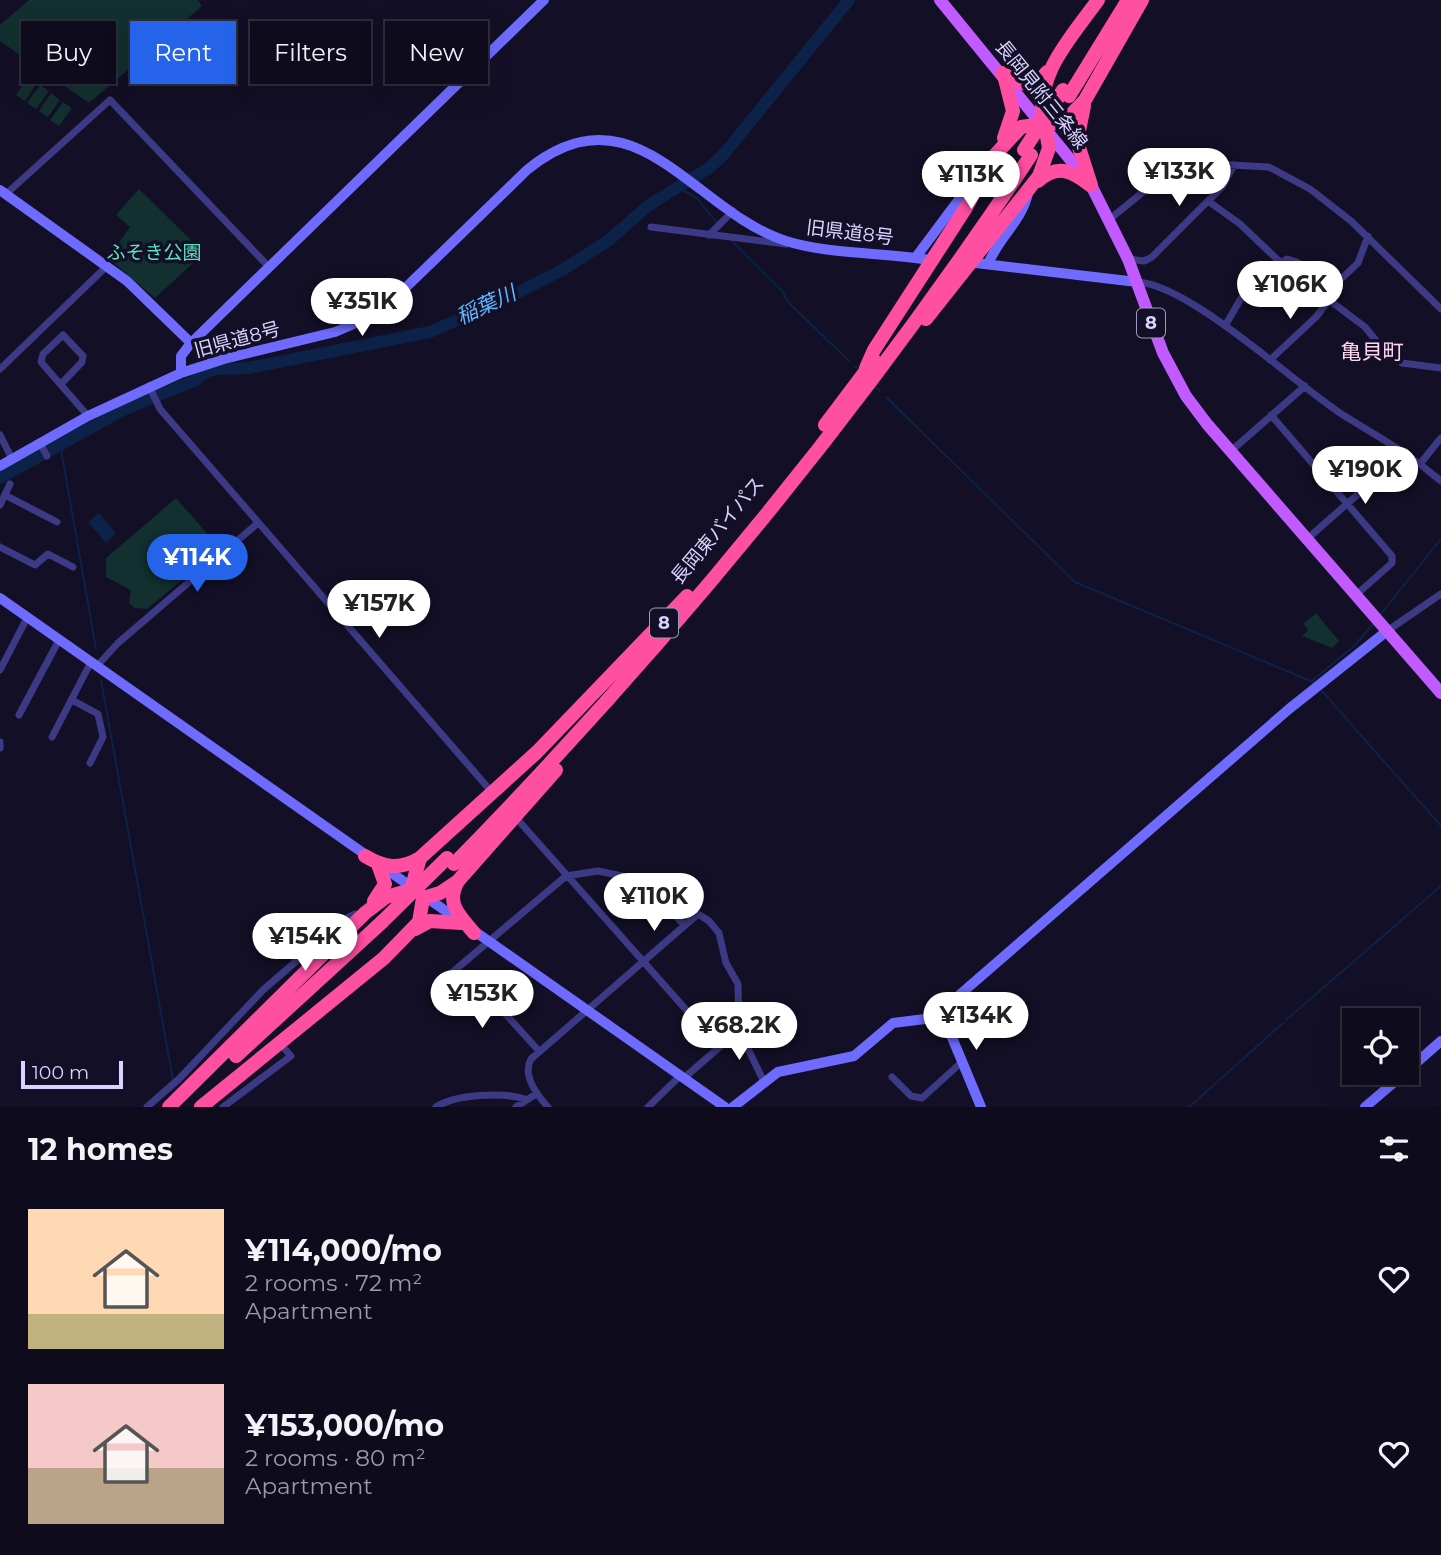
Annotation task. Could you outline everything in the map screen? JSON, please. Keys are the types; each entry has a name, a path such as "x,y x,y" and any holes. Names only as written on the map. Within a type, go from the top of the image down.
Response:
{"highway":[{"path":"1003,76 1030,85 1037,83 1098,0"},
{"name":"長岡東バイパス","path":"1066,93 1117,0"},
{"name":"長岡東バイパス","path":"191,1107 386,924 556,757 746,541 865,383 1027,153 1128,0"},
{"path":"994,157 1021,127 1066,120 1085,100 1142,0"},
{"path":"865,383 893,360 1030,189 1047,159 1050,139 1044,125 1041,97 1051,67"},
{"path":"865,383 874,350 967,206 994,157 1013,111 1011,93 1003,76"},
{"path":"1085,100 1077,141 1091,185"},
{"path":"1030,189 1049,172 1059,169 1074,173 1091,185"},
{"name":"長岡東バイパス","path":"450,861 687,596 865,383"},
{"name":"8","path":"421,858 537,752 687,596"},
{"name":"8","path":"169,1107 363,915 386,897 440,893 458,881 537,793 678,620"},
{"path":"365,856 378,864 394,867 421,858 417,894 421,916 415,929"},
{"path":"363,915 384,888 379,867"},
{"path":"458,881 454,908 474,933"},
{"path":"201,1107 328,1006 415,929 438,920 461,923"},
{"name":"長岡東バイパス","path":"177,1107 386,924"}],"main road":[{"name":"長岡見附三条線","path":"940,0 1091,185 1110,219 1138,282 1157,340 1175,377 1207,424 1439,687"}],"street":[{"path":"181,373 181,356 191,343 544,0"},
{"path":"191,343 143,295 107,265 2,192 110,100 269,267"},
{"name":"旧県道8号","path":"0,466 88,416 181,373 224,359 335,332 363,320 396,297 527,170 550,153 570,145 601,140 627,144 654,156 771,234 812,247 929,260"},
{"path":"916,257 985,165 994,157"},
{"path":"1128,259 1148,260 1222,187 1234,164"},
{"path":"1110,219 1163,177 1194,166 1234,164 1269,167 1310,189 1368,236 1441,309"},
{"path":"1030,189 1026,204 982,264 1138,282 1168,289 1225,326 1344,415 1406,452 1441,481"},
{"path":"1208,201 1240,224 1281,263"},
{"path":"709,235 733,211"},
{"path":"651,227 812,247"},
{"path":"1270,359 1316,317 1328,296 1358,263 1368,236"},
{"path":"1225,326 1243,295 1258,290 1287,259 1297,262 1316,278 1328,296 1365,327 1386,354 1402,363 1441,368"},
{"path":"0,369 107,265"},
{"path":"62,383 82,362 83,356 63,335 41,359 88,416"},
{"path":"149,386 160,409 490,790"},
{"path":"1231,451 1305,386"},
{"path":"1271,415 1393,560 1356,595"},
{"path":"0,435 12,459"},
{"path":"1420,464 1441,438"},
{"path":"41,445 47,456"},
{"path":"1307,539 1406,452"},
{"path":"0,505 10,484"},
{"path":"5,495 57,522"},
{"path":"52,737 94,664 258,523"},
{"path":"0,547 35,565 48,554 73,567"},
{"path":"733,1107 785,1069 855,1056 893,1023 925,1019 941,1011 1289,709 1387,631 1441,594"},
{"path":"0,598 417,894 725,1107"},
{"path":"0,670 27,618"},
{"path":"19,715 59,640"},
{"path":"72,700 98,714 103,737 90,763"},
{"path":"0,742 0,748"},
{"path":"518,820 719,1047"},
{"path":"539,1051 499,1007 485,1017 448,976 566,876 598,871 622,876 654,893 684,925"},
{"path":"147,1107 173,1085 246,1006 345,919 355,914 363,915"},
{"path":"548,1107 536,1094 527,1065 539,1051 698,914 709,921 719,933 726,963 738,984 739,1030 764,1082"},
{"path":"246,1006 256,1016"},
{"path":"941,1011 981,1107"},
{"path":"648,1107 739,1030"},
{"path":"1419,1060 1441,1041"},
{"path":"223,1107 291,1056 283,1047"},
{"path":"892,1077 911,1096 922,1098 963,1061"},
{"path":"1365,1107 1391,1085"},
{"path":"516,1107 536,1094"},
{"path":"436,1107 453,1098 472,1095 514,1096 525,1100"}],"green space":[{"path":"29,0 198,0 202,6 185,21 130,21 130,68 116,80 116,21 21,21 21,56 0,41 0,25"},
{"path":"23,84 36,84 25,101 16,95"},
{"path":"62,84 111,84 89,103"},
{"path":"40,85 49,91 36,109 27,103"},
{"path":"51,93 60,100 48,117 39,111"},
{"path":"63,102 72,108 59,126 50,120"},
{"name":"ふそき公園","path":"139,189 204,253 155,298 108,258 130,227 116,215"},
{"path":"176,498 220,548 147,609 135,608 129,603 131,590 106,577 106,558"},
{"path":"1316,613 1339,641 1332,648 1302,636 1308,630 1303,624"}],"water":[{"path":"99,513 116,533 106,543 88,522"}],"waterway":[{"name":"稲葉川","path":"0,478 123,410 196,380 207,372 248,368 430,332 564,269 609,240 649,205 709,168 724,154 849,0"},
{"path":"677,187 697,198 717,223"},
{"path":"732,241 782,291 788,302 849,361"},
{"path":"855,366 858,369"},
{"path":"876,387 880,391"},
{"path":"886,397 1075,582 1313,682"},
{"path":"60,444 96,649"},
{"path":"1381,614 1441,539"},
{"path":"1313,680 1355,645 1373,624"},
{"path":"101,680 173,1080"},
{"path":"1322,691 1441,826"},
{"path":"1286,1020 1441,886"},
{"path":"1189,1107 1283,1023"}],"district":[{"name":"亀貝町","path":"1372,352"}]}
